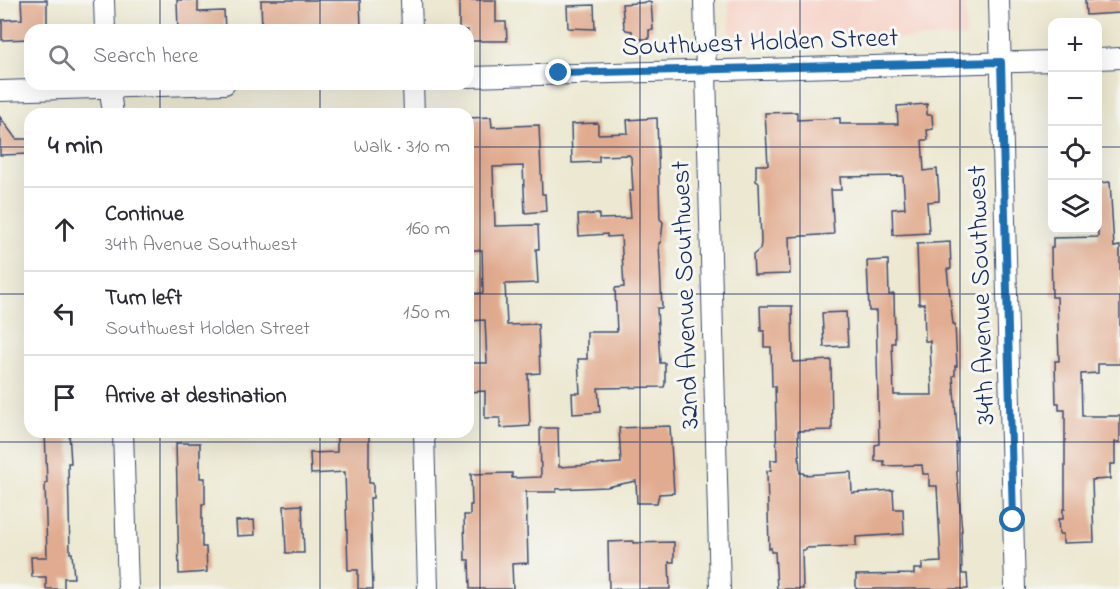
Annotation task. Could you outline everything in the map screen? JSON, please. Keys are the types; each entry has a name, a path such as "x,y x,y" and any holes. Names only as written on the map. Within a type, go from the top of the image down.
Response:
{"street":[{"path":"104,0 105,24"},
{"path":"411,0 412,24"},
{"name":"32nd Avenue Southwest","path":"704,0 704,69 720,589"},
{"name":"34th Avenue Southwest","path":"999,0 1015,589"},
{"path":"1102,59 1120,58"},
{"name":"Southwest Holden Street","path":"474,77 1048,61"},
{"path":"0,91 24,90"},
{"path":"110,90 112,108"},
{"path":"413,90 414,108"},
{"path":"123,438 128,589"},
{"path":"424,438 428,589"}],"shaded area":[{"path":"729,0 965,0 966,37 741,43 730,34"}],"building":[{"path":"21,0 47,0 47,24 24,24 24,39 2,40 2,20 22,19"},
{"path":"177,0 198,0 198,12 224,11 225,24 178,24"},
{"path":"261,0 360,0 361,24 262,24"},
{"path":"459,0 496,0 496,22 506,22 507,41 474,41 474,24 459,24"},
{"path":"1085,0 1120,0 1120,13 1086,15"},
{"path":"651,2 653,30 649,30 649,39 632,39 632,31 624,27 622,4"},
{"path":"594,5 595,29 568,28 567,6"},
{"path":"927,104 927,115 932,115 933,129 927,130 928,140 922,140 924,171 937,169 939,193 939,201 927,202 929,233 893,235 892,209 905,208 903,176 840,177 841,190 831,190 834,234 789,237 790,274 754,275 753,255 760,249 761,243 759,183 756,181 756,165 768,165 765,113 797,112 797,120 840,118 840,124 898,124 897,106"},
{"path":"0,117 16,139 24,139 24,154 0,155"},
{"path":"491,117 492,127 539,125 542,194 545,194 546,211 525,213 523,166 493,167 495,226 538,225 539,249 536,249 538,283 505,284 507,325 538,324 540,373 528,374 530,426 500,428 500,418 485,418 485,391 474,392 474,363 487,363 485,320 474,321 474,294 483,293 482,250 474,250 474,118"},
{"path":"657,118 660,219 663,222 659,243 662,308 657,308 660,363 665,363 665,384 664,387 598,388 600,412 573,414 572,393 580,393 578,359 587,359 587,332 617,332 615,288 624,287 621,236 607,237 607,234 579,236 578,215 599,214 599,219 631,218 629,191 633,191 629,155 599,156 599,162 572,163 571,124 598,123 598,134 628,133 627,120"},
{"path":"1110,182 1114,247 1120,246 1120,364 1098,364 1098,373 1081,374 1082,416 1120,416 1120,442 1115,442 1115,464 1110,464 1110,479 1092,480 1094,542 1063,543 1063,534 1059,534 1058,519 1063,519 1063,509 1065,509 1065,410 1059,410 1059,403 1056,403 1055,361 1059,361 1057,297 1052,297 1051,248 1053,248 1053,238 1098,237 1098,234 1102,234 1102,183"},
{"path":"950,242 951,269 947,269 953,324 955,324 957,366 955,366 953,376 962,531 962,574 967,574 968,589 856,589 856,575 914,574 914,569 922,569 922,563 941,562 937,486 929,486 929,474 923,474 922,465 884,466 884,461 875,461 875,445 879,444 876,311 869,311 867,261 888,260 889,295 894,294 895,343 892,343 894,395 932,395 930,341 925,341 924,303 919,304 917,244"},
{"path":"760,306 792,306 793,362 831,360 832,430 798,431 800,473 804,475 851,472 852,493 893,490 894,509 903,509 904,534 856,537 856,546 802,550 803,589 777,589 775,552 769,549 767,471 771,470 771,460 777,460 775,386 772,386 771,347 764,347 764,331 761,331"},
{"path":"846,312 848,346 824,347 822,313"},
{"path":"670,426 674,493 659,494 657,503 637,503 636,481 607,487 556,489 556,492 526,492 528,563 512,564 513,589 470,589 469,560 465,560 464,515 470,515 470,505 472,505 471,474 512,473 512,478 541,477 540,428 558,428 559,467 621,463 619,428"},
{"path":"45,438 69,438 70,553 72,553 74,578 64,578 64,589 46,589 46,577 32,577 31,557 47,557 45,483 47,483"},
{"path":"337,438 369,438 369,483 373,483 373,498 370,498 373,589 358,589 358,570 348,570 345,472 311,474 310,453 337,452"},
{"path":"176,443 200,443 200,478 205,478 205,504 202,504 202,547 206,547 207,572 179,574"},
{"path":"302,505 304,553 286,553 284,506"},
{"path":"254,520 255,535 237,536 236,521"},
{"path":"633,541 633,543 674,542 674,562 669,562 670,589 609,589 608,542"}],"route":[{"path":"559,73 1001,62 1013,520"}]}
